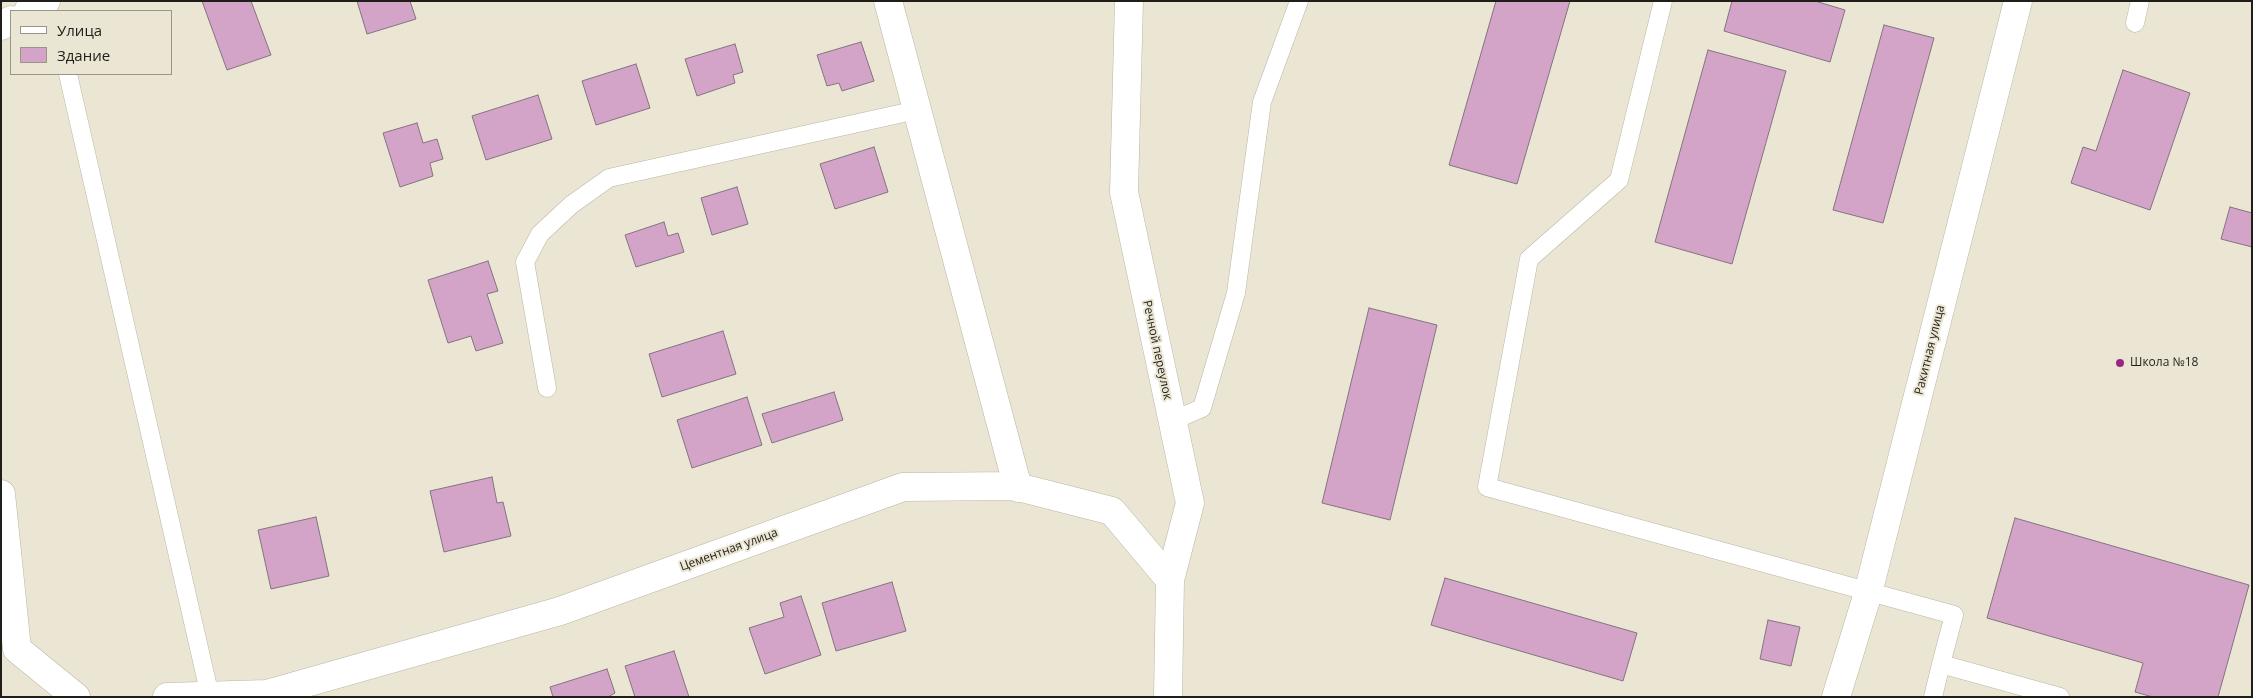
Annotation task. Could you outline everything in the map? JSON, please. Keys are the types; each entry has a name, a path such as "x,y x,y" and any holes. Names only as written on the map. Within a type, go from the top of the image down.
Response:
{"street":[{"path":"30,10 46,1"},
{"path":"888,1 1018,488"},
{"name":"Речной переулок","path":"1129,1 1124,192 1190,503 1170,580 1168,697"},
{"name":"Ракитная улица","path":"1836,697 1868,593 2018,1"},
{"name":"Цементная улица","path":"167,697 266,695 560,611 903,487 1014,486 1112,511 1170,580"},
{"path":"1,494 17,649 76,697"}],"lane":[{"path":"1172,421 1202,408 1236,293 1262,102 1299,1"},
{"path":"1663,1 1618,180 1529,259 1487,487 1868,593 1954,615 1933,697"},
{"path":"2135,23 2140,1"},
{"path":"68,75 210,696"},
{"path":"547,388 525,262 540,234 571,205 608,178 917,110"},
{"path":"1942,664 2060,697"}],"building":[{"path":"202,1 251,1 271,55 227,70"},
{"path":"357,1 410,1 416,19 367,34"},
{"path":"1496,1 1570,1 1517,184 1449,165"},
{"path":"1732,1 1815,1 1845,10 1830,62 1724,31"},
{"path":"1884,25 1934,38 1883,223 1833,210"},
{"path":"861,42 874,81 842,91 839,83 827,86 817,55"},
{"path":"735,44 743,72 733,75 735,83 697,96 685,59"},
{"path":"1708,50 1786,71 1732,264 1655,242"},
{"path":"636,64 650,108 596,125 582,81"},
{"path":"2123,70 2190,93 2150,210 2071,183 2083,147 2096,151"},
{"path":"538,95 552,139 486,160 472,116"},
{"path":"417,123 423,143 437,139 443,159 430,163 433,176 400,187 383,133"},
{"path":"874,147 888,192 835,209 820,164"},
{"path":"737,187 748,224 712,235 701,198"},
{"path":"2230,207 2252,213 2252,247 2221,239"},
{"path":"664,222 668,236 678,233 684,252 636,267 625,235"},
{"path":"488,261 498,291 487,294 503,343 476,351 471,336 448,343 428,280"},
{"path":"1369,308 1437,325 1390,520 1322,503"},
{"path":"723,331 736,374 662,397 649,354"},
{"path":"834,392 843,420 772,443 762,414"},
{"path":"747,397 762,445 692,468 677,420"},
{"path":"492,477 497,503 503,502 511,536 444,552 430,491"},
{"path":"316,517 329,576 271,589 258,530"},
{"path":"2015,518 2249,585 2218,697 2153,697 2135,692 2143,663 1987,618"},
{"path":"1445,578 1637,633 1623,681 1431,625"},
{"path":"892,582 906,631 836,651 822,603"},
{"path":"801,596 821,655 765,674 749,628 784,617 780,603"},
{"path":"1768,620 1800,627 1791,666 1760,659"},
{"path":"674,651 689,697 635,697 625,666"},
{"path":"607,669 615,693 608,697 553,697 550,687"}],"place":[{"name":"Школа №18","path":"2120,363"}]}
